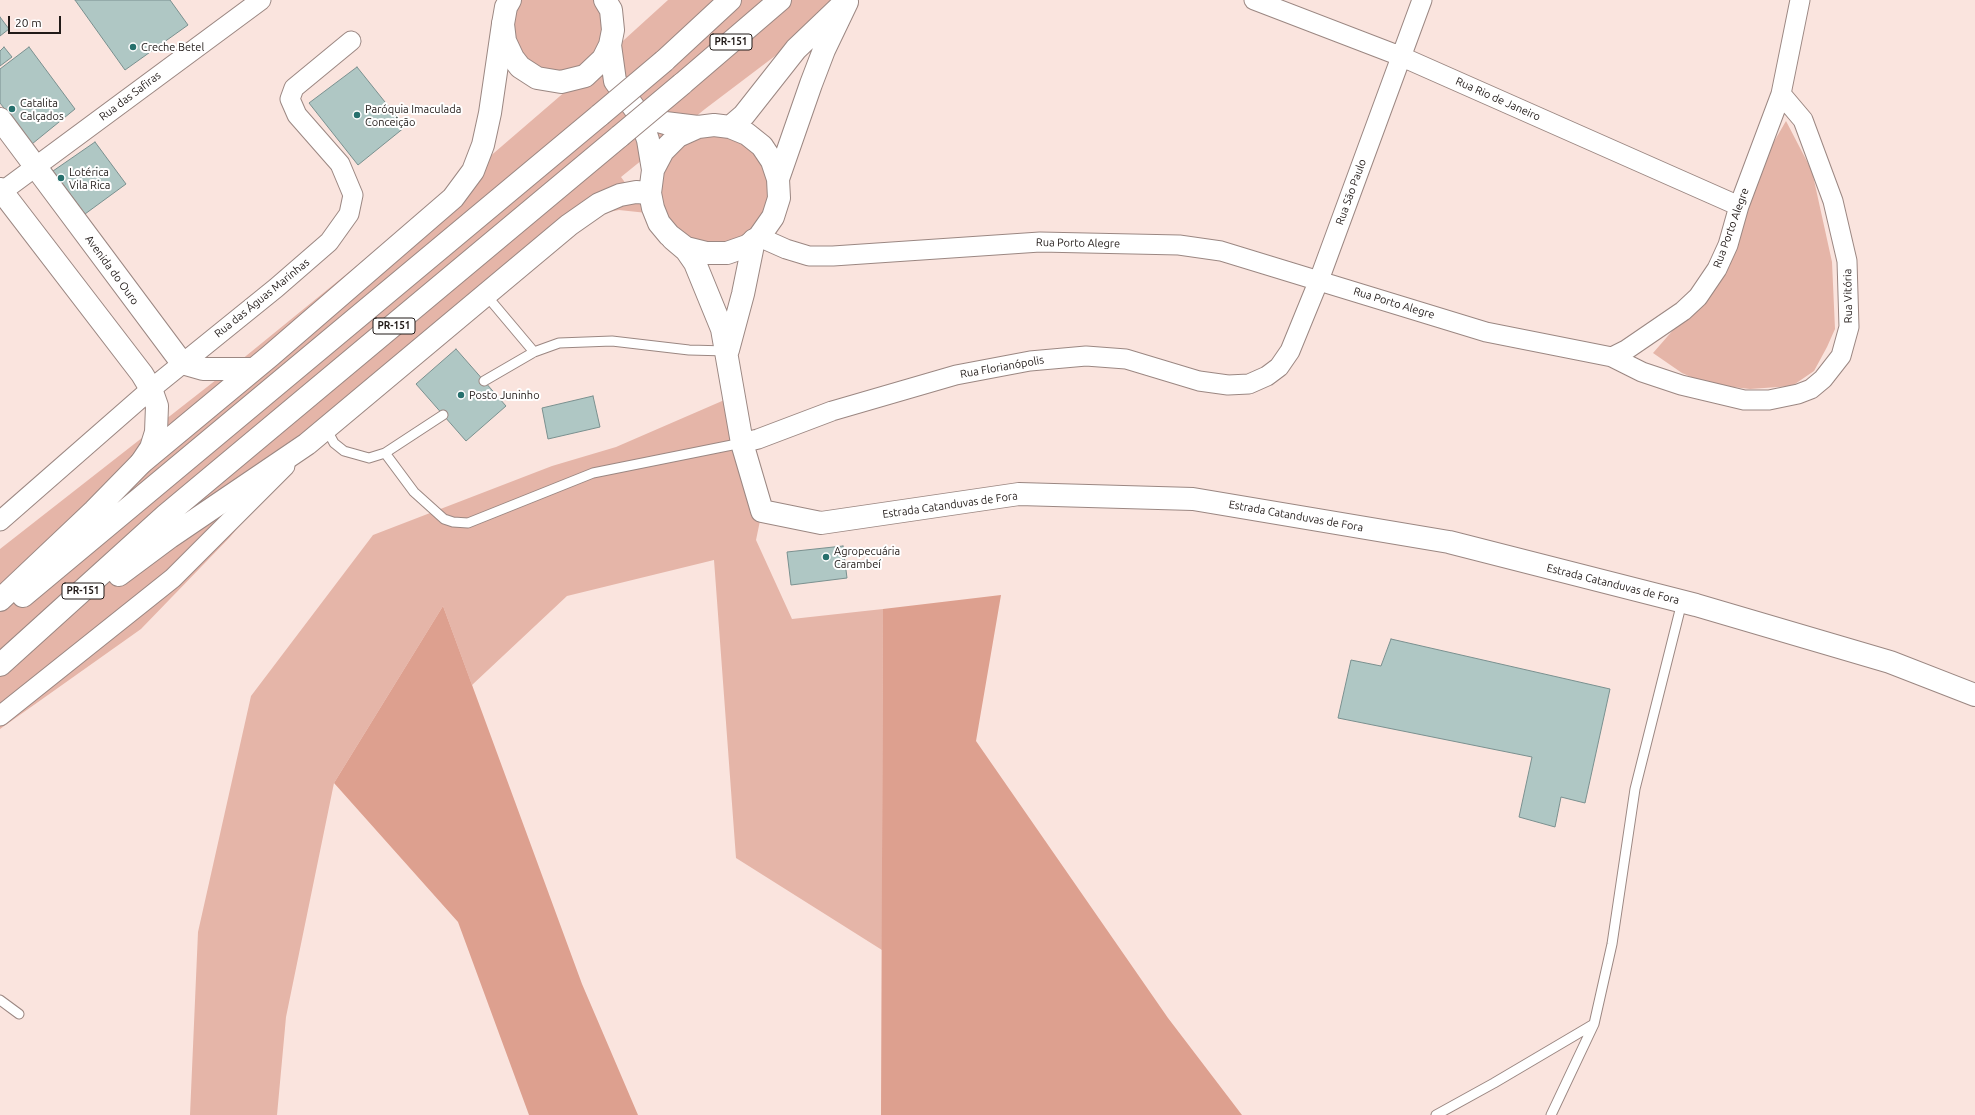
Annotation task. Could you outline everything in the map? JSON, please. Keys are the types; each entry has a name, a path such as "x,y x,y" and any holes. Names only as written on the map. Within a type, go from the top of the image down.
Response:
{"main road":[{"path":"561,82 585,76 603,59 610,45 613,30 611,10 605,0"},
{"name":"PR-151","path":"0,615 600,115 664,61 730,0"},
{"name":"PR-151","path":"0,665 20,649 166,515 682,84 780,0"},
{"path":"730,127 744,115 796,48 836,10 848,1"},
{"path":"778,179 824,50 848,1"},
{"path":"507,8 505,41 513,58 520,67 536,78 561,82 615,81"},
{"path":"0,600 94,511 141,463 454,198 469,177 483,145 490,113 507,8"},
{"path":"610,45 615,81 640,116 648,140 653,170 650,193 653,208 659,223 669,235 686,248 706,254 727,253 747,246 756,239 773,217 779,198 778,179 772,161 762,146 747,134 730,127 714,125 698,127 665,124 640,116"},
{"name":"Avenida do Ouro","path":"0,119 182,363"},
{"path":"653,170 663,151 678,136 698,127"},
{"path":"1,192 142,374 151,389 157,406 156,432 151,448 141,463"},
{"path":"20,649 170,537 307,444 569,225 599,204 620,195 636,192 650,193"},
{"name":"Estrada Catanduvas de Fora","path":"669,235 686,250 695,263 722,329 742,443 762,511 821,522 1018,494 1193,499 1449,542 1682,602 1890,662 1975,695"},
{"path":"727,351 743,294 756,239"},
{"path":"182,363 203,368 253,369"}],"street":[{"name":"Rua das Safiras","path":"1,192 261,0"},
{"name":"Rua Rio de Janeiro","path":"1254,0 1400,56 1739,206"},
{"name":"Rua São Paulo","path":"1267,376 1279,367 1290,351 1319,280 1400,56 1422,0"},
{"name":"Rua Porto Alegre","path":"756,239 809,256 833,256 1040,242 1179,245 1221,251 1486,332 1612,357 1626,350 1683,311 1698,298 1717,269 1728,245 1739,206 1781,94 1800,0"},
{"name":"Rua das Águas Marinhas","path":"0,521 151,389 276,288 323,247 349,214 352,195 340,164 296,115 290,99 294,88 351,40"},
{"name":"Rua Vitória","path":"1612,357 1642,372 1681,385 1744,400 1769,400 1798,394 1811,389 1822,380 1841,356 1849,327 1849,288 1847,261 1844,246 1833,200 1803,120 1781,94"},
{"name":"Rua Florianópolis","path":"742,443 758,439 832,411 956,375 1030,361 1086,356 1126,359 1200,381 1228,385 1249,384 1267,376"},
{"path":"0,716 173,578 307,444"}],"lane":[{"path":"486,295 534,352"},
{"path":"484,381 534,352 559,343 612,341 688,350 727,351"},
{"path":"326,428 334,443 344,451 369,458 385,453 443,415"},
{"path":"385,453 414,492 444,519 453,522 468,523 593,473 742,443"},
{"path":"1551,1115 1594,1024 1612,944 1635,789 1682,602"},
{"path":"0,1000 19,1014"},
{"path":"1436,1115 1494,1083 1594,1024"}],"shaded area":[{"path":"513,0 602,0 608,11 601,58 561,79 515,57"},
{"path":"668,0 849,0 705,109 621,177 647,213 619,210 603,213 592,219 307,444 230,537 141,629 0,729 0,549 230,369 473,171 603,59"},
{"path":"1786,121 1812,171 1832,262 1835,329 1814,371 1792,386 1750,389 1707,384 1682,373 1653,353 1688,313 1765,157"},
{"path":"689,132 754,141 776,179 765,225 723,251 669,235 655,171"},
{"path":"729,398 762,511 756,540 792,619 883,609 882,950 736,858 714,560 567,596 472,685 443,606 334,783 286,1017 277,1115 190,1115 198,932 251,696 373,535 552,466 616,447"},
{"path":"1001,595 976,741 1168,1018 1242,1115 881,1115 883,609"},
{"path":"443,606 582,984 638,1115 529,1115 458,922 334,783"}],"building":[{"name":"Creche Betel","path":"75,0 170,0 188,25 125,70"},
{"path":"0,17 9,29 0,36"},
{"path":"4,47 12,57 0,66 0,51"},
{"path":"29,47 75,109 32,144 0,103 0,69"},
{"name":"Paróquia Imaculada Conceição","path":"357,67 405,127 358,165 309,103"},
{"path":"95,142 126,184 85,214 53,171"},
{"name":"Posto Juninho","path":"456,349 506,406 466,441 416,384"},
{"path":"593,396 600,427 548,439 542,408"},
{"path":"843,546 847,578 791,585 787,552"},
{"path":"1391,639 1610,689 1585,803 1561,797 1555,827 1519,817 1532,757 1338,718 1351,660 1381,666"}],"place":[{"name":"Creche Betel","path":"133,47"},
{"name":"Catalita Calçados","path":"12,109"},
{"name":"Paróquia Imaculada Conceição","path":"357,115"},
{"name":"Lotérica Vila Rica","path":"61,178"},
{"name":"Posto Juninho","path":"461,395"},
{"name":"Agropecuária Carambeí","path":"826,557"}]}
